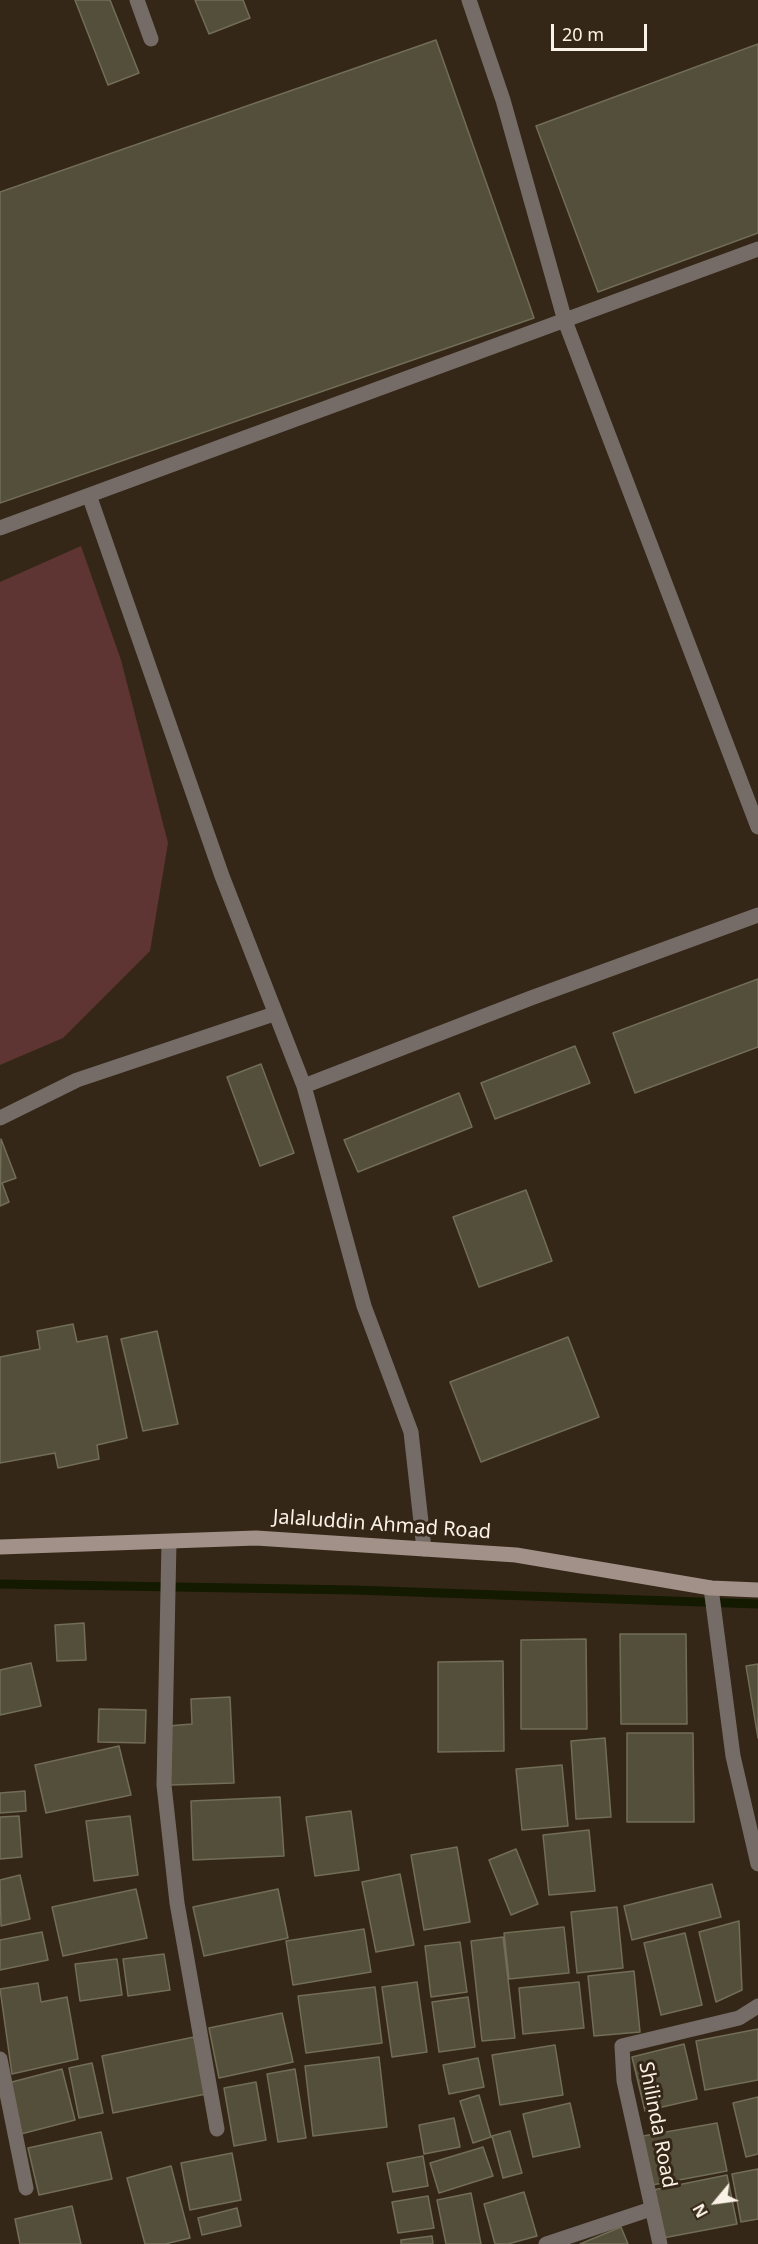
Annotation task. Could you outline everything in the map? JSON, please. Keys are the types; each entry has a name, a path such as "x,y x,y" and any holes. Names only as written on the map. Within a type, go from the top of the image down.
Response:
{"street":[{"path":"137,0 152,39"},
{"path":"469,0 503,99 565,321 758,827"},
{"path":"0,528 758,249"},
{"path":"89,495 222,876 304,1086 364,1306 411,1431 424,1549"},
{"path":"304,1086 531,998 758,915"},
{"path":"0,1118 77,1080 274,1014"},
{"name":"Jalaluddin Ahmad Road","path":"0,1547 256,1538 516,1555 711,1588 758,1590"},
{"path":"169,1542 164,1785 177,1903 217,2129"},
{"path":"711,1588 733,1756 758,1864"},
{"name":"Shilinda Road","path":"660,2244 624,2080 622,2046 739,2018 758,2007"},
{"path":"0,2059 26,2188"},
{"path":"546,2244 651,2209"}],"shaded area":[{"path":"81,546 121,660 168,843 150,951 63,1038 0,1065 0,582"}],"building":[{"path":"75,0 110,0 139,73 108,85"},
{"path":"195,0 243,0 250,18 209,34"},
{"path":"436,40 534,318 0,503 0,192"},
{"path":"758,44 758,233 598,292 536,126"},
{"path":"758,979 758,1047 635,1093 613,1033"},
{"path":"575,1046 590,1083 495,1119 481,1083"},
{"path":"261,1064 294,1153 260,1166 227,1077"},
{"path":"459,1093 472,1127 358,1172 344,1140"},
{"path":"1,1139 16,1178 2,1183 9,1202 0,1206"},
{"path":"526,1190 552,1261 479,1287 453,1217"},
{"path":"73,1324 77,1342 107,1336 127,1438 97,1445 99,1459 58,1468 55,1453 0,1463 0,1357 40,1349 37,1331"},
{"path":"157,1331 178,1424 143,1431 121,1339"},
{"path":"568,1337 599,1417 481,1462 450,1382"},
{"path":"84,1623 86,1660 57,1661 55,1625"},
{"path":"620,1634 686,1634 687,1724 621,1724"},
{"path":"586,1639 587,1729 521,1729 521,1640"},
{"path":"503,1661 504,1751 438,1752 438,1662"},
{"path":"31,1663 41,1706 0,1715 0,1670"},
{"path":"758,1664 758,1738 746,1666"},
{"path":"230,1697 234,1783 170,1785 168,1726 192,1724 191,1699"},
{"path":"99,1709 146,1710 145,1743 98,1742"},
{"path":"627,1733 693,1733 694,1822 627,1822"},
{"path":"605,1738 611,1817 576,1819 571,1741"},
{"path":"119,1746 131,1795 46,1813 35,1765"},
{"path":"562,1765 568,1826 522,1830 516,1769"},
{"path":"25,1791 26,1811 0,1813 0,1793"},
{"path":"280,1797 284,1856 193,1860 191,1801"},
{"path":"351,1811 359,1870 315,1876 306,1817"},
{"path":"19,1816 22,1857 0,1859 0,1817"},
{"path":"130,1816 138,1875 94,1881 86,1821"},
{"path":"589,1830 595,1891 549,1895 543,1835"},
{"path":"457,1847 470,1922 424,1930 411,1855"},
{"path":"516,1849 538,1904 511,1915 489,1860"},
{"path":"400,1874 414,1945 376,1952 362,1882"},
{"path":"20,1875 30,1919 1,1926 0,1880"},
{"path":"712,1884 721,1917 632,1940 624,1906"},
{"path":"136,1889 147,1938 63,1956 52,1907"},
{"path":"278,1889 288,1938 204,1956 193,1907"},
{"path":"617,1907 623,1968 577,1973 571,1912"},
{"path":"739,1921 742,1990 716,2002 699,1932"},
{"path":"564,1927 569,1973 509,1979 504,1933"},
{"path":"364,1929 371,1972 293,1985 286,1941"},
{"path":"42,1932 48,1960 0,1970 0,1940"},
{"path":"685,1933 702,2005 661,2015 644,1943"},
{"path":"503,1937 515,2038 482,2041 471,1941"},
{"path":"460,1942 467,1992 431,1997 425,1946"},
{"path":"164,1954 170,1990 128,1996 123,1959"},
{"path":"117,1959 122,1995 80,2001 75,1964"},
{"path":"634,1971 640,2032 594,2036 588,1976"},
{"path":"417,1982 427,2052 392,2057 382,1987"},
{"path":"579,1982 584,2028 523,2034 519,1988"},
{"path":"38,1983 41,2002 67,1997 78,2059 12,2074 0,1989"},
{"path":"375,1987 382,2043 306,2053 298,1996"},
{"path":"468,1997 475,2047 439,2052 432,2002"},
{"path":"282,2013 293,2062 219,2078 209,2028"},
{"path":"758,2029 758,2080 705,2090 696,2041"},
{"path":"194,2037 206,2094 113,2113 102,2056"},
{"path":"684,2044 697,2099 645,2111 632,2057"},
{"path":"555,2045 563,2095 500,2105 492,2055"},
{"path":"379,2057 387,2127 313,2136 305,2066"},
{"path":"478,2058 484,2087 449,2094 443,2065"},
{"path":"92,2063 103,2113 79,2118 69,2068"},
{"path":"62,2069 75,2120 21,2134 8,2083"},
{"path":"295,2069 306,2138 278,2142 267,2074"},
{"path":"256,2082 266,2140 234,2146 224,2088"},
{"path":"479,2095 491,2137 473,2143 460,2101"},
{"path":"758,2097 758,2154 746,2157 733,2103"},
{"path":"570,2103 580,2147 533,2157 523,2114"},
{"path":"454,2118 460,2147 424,2154 419,2125"},
{"path":"717,2123 727,2171 652,2185 643,2136"},
{"path":"510,2131 522,2173 503,2178 492,2136"},
{"path":"101,2132 112,2179 39,2195 28,2148"},
{"path":"483,2147 493,2176 439,2193 430,2163"},
{"path":"232,2153 241,2200 190,2210 181,2163"},
{"path":"423,2156 428,2186 393,2192 387,2163"},
{"path":"171,2166 190,2238 165,2244 145,2244 127,2178"},
{"path":"758,2169 758,2219 741,2222 732,2174"},
{"path":"727,2175 737,2224 663,2238 653,2190"},
{"path":"524,2192 537,2236 508,2244 495,2244 484,2204"},
{"path":"471,2193 481,2244 446,2244 437,2200"},
{"path":"428,2196 434,2228 398,2233 392,2202"},
{"path":"72,2206 81,2244 20,2244 15,2219"},
{"path":"237,2208 241,2226 202,2235 198,2218"},
{"path":"621,2227 628,2244 580,2244"},
{"path":"432,2236 433,2244 401,2244 401,2240"}],"waterway":[{"path":"0,1584 354,1590 758,1604"}]}
